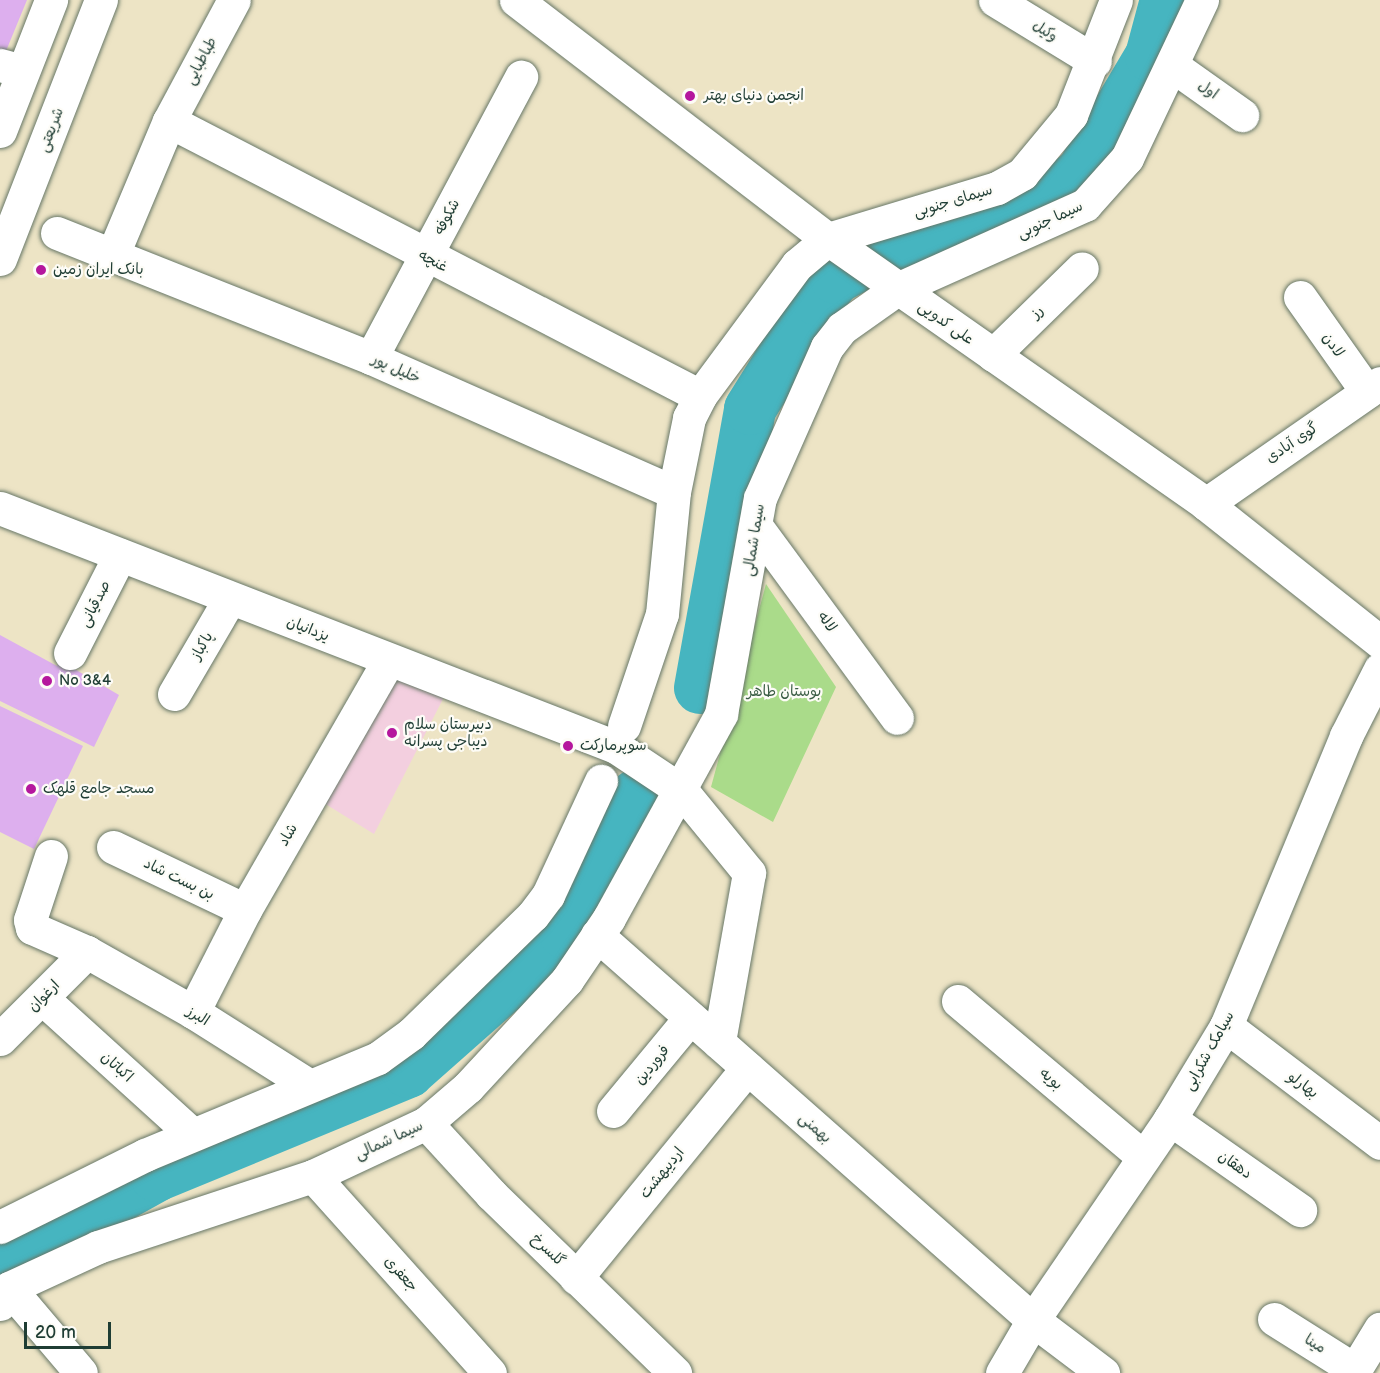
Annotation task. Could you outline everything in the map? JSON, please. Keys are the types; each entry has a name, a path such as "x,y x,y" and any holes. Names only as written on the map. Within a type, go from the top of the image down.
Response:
{"street":[{"path":"0,131 11,68 51,0"},
{"name":"شریعتی","path":"0,259 101,0"},
{"name":"طباطبایی","path":"169,121 234,0"},
{"name":"علی کدویی","path":"516,0 828,239 1206,504 1380,642"},
{"name":"وکیل","path":"995,0 1095,62"},
{"name":"سیمای جنوبی","path":"828,239 997,188 1022,174 1071,115 1095,62 1116,0"},
{"name":"سیما جنوبی","path":"897,289 1085,205 1126,158 1173,66 1202,0"},
{"name":"اول","path":"1173,66 1242,115"},
{"name":"شکوفه","path":"371,358 521,77"},
{"path":"113,254 169,121"},
{"name":"غنچه","path":"169,121 426,257 700,396"},
{"name":"خلیل‌ پور","path":"57,233 371,358 674,492"},
{"path":"620,737 662,614 674,492 689,418 700,396 797,265 828,239"},
{"name":"رز","path":"993,355 1082,268"},
{"name":"سیما شمالی","path":"4,1296 98,1247 313,1176 426,1124 468,1087 567,980 597,935 682,790 727,696 760,498 827,347 842,328 897,289"},
{"name":"لادن","path":"1300,297 1374,388"},
{"name":"گوی آبادی","path":"1206,504 1374,388"},
{"name":"یزدانیان","path":"0,508 388,661 620,737 682,790"},
{"name":"لاله","path":"756,526 897,718"},
{"name":"صدقیانی","path":"70,653 120,555"},
{"name":"پاکباز","path":"174,694 230,598"},
{"name":"شاد","path":"193,1012 245,910 388,661"},
{"name":"سیامک شکرابی","path":"1002,1373 1033,1320 1170,1119 1226,1026 1346,736 1380,669"},
{"path":"0,1227 192,1134 307,1084 378,1058 411,1034 533,915 548,896 601,780"},
{"path":"682,790 749,873 719,1042"},
{"name":"بن بست شاد","path":"113,847 245,910"},
{"name":"البرز","path":"51,856 30,925 87,952 193,1012 307,1084"},
{"name":"بهمنی","path":"597,935 1033,1320"},
{"name":"ارغوان","path":"0,1040 87,952"},
{"name":"اکباتان","path":"43,999 192,1134"},
{"name":"بویه","path":"958,1001 1143,1157"},
{"name":"فروردین","path":"613,1112 690,1018"},
{"name":"بهارلو","path":"1226,1026 1380,1143"},
{"name":"اردیبهشت","path":"576,1278 747,1068"},
{"name":"دهقان","path":"1170,1119 1300,1210"},
{"name":"گلسرخ","path":"426,1124 576,1278 675,1373"},
{"name":"جعفری","path":"313,1176 490,1373"},
{"path":"4,1296 81,1373"},
{"name":"مینا","path":"1274,1319 1354,1371"},
{"path":"1033,1320 1103,1373"},
{"path":"1354,1371 1380,1329"}],"shaded area":[{"name":"دبیرستان سلام دیباجی پسرانه","path":"393,671 446,693 374,834 319,800"}],"green space":[{"name":"بوستان طاهر","path":"766,584 836,687 773,822 711,787"}],"building":[{"path":"0,0 27,0 6,51 0,50"},
{"name":"No 3&4","path":"0,635 57,666 59,660 119,695 94,747 0,701"},
{"name":"مسجد جامع قلهک","path":"0,706 83,746 34,849 0,832"}],"waterway":[{"path":"700,688 750,409 818,300 836,278 880,254 1058,191 1082,172 1151,56 1166,0"},
{"path":"0,1263 156,1176 408,1072 565,933 636,795"}],"place":[{"name":"انجمن دنیای بهتر","path":"690,96"},
{"name":"بانک ایران زمین","path":"41,270"},
{"name":"No 3&4","path":"47,681"},
{"name":"دبیرستان سلام دیباجی پسرانه","path":"392,733"},
{"name":"سوپرمارکت","path":"568,746"},
{"name":"مسجد جامع قلهک","path":"31,789"}]}
